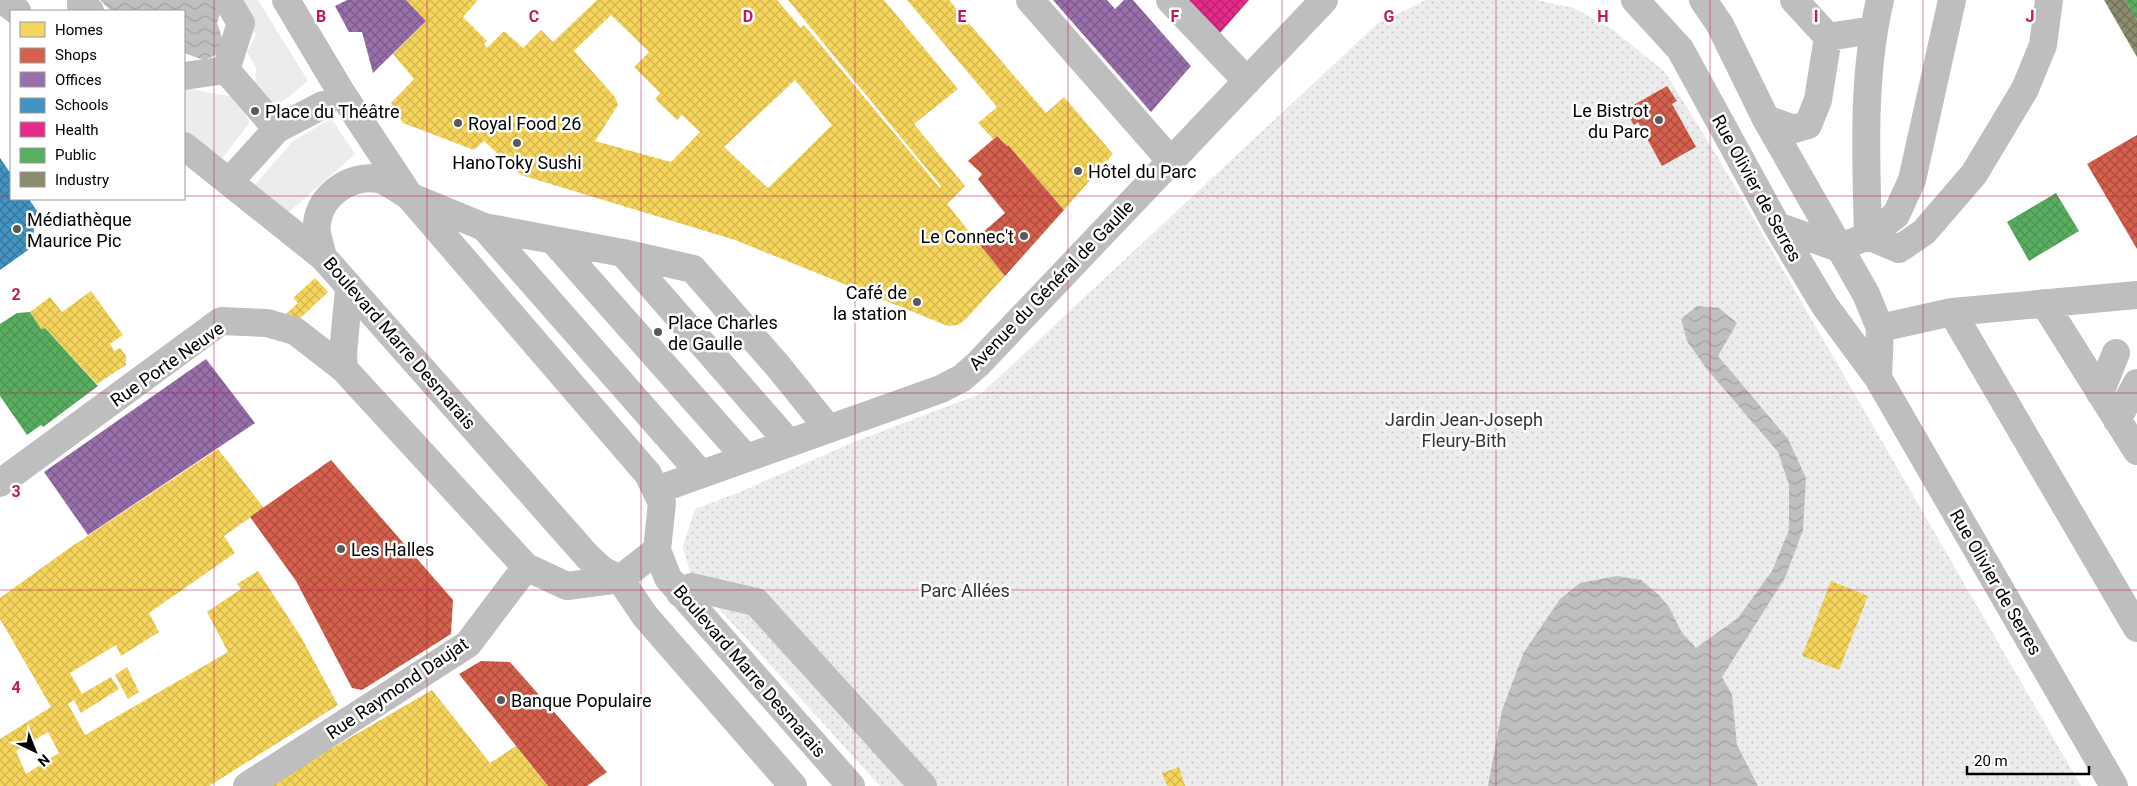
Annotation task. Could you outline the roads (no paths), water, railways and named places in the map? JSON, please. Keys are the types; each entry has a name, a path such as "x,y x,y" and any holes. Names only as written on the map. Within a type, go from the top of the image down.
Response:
{"main road":[{"path":"2,0 15,10"},
{"path":"81,0 81,5 88,10"},
{"path":"226,70 241,23 227,0"},
{"path":"286,0 341,92 409,196 484,227 623,253 693,269 777,365 828,428"},
{"path":"1030,0 1170,160"},
{"path":"1170,0 1247,81"},
{"name":"Avenue du Général de Gaulle","path":"657,490 942,389 962,378 978,364 1324,0"},
{"name":"Rue Olivier de Serres","path":"1635,0 1680,48 1777,226 1825,306 1878,378 2114,786"},
{"path":"1703,0 1720,25 1766,119 1866,294 1880,328 1878,378"},
{"path":"1794,0 1828,37"},
{"path":"1868,236 1866,143 1873,30 1880,0"},
{"path":"1777,226 1839,248 1868,236 1896,215 1912,180 1952,0"},
{"path":"1868,236 1899,249 1924,232 1974,174 2026,89 2043,45 2049,0"},
{"path":"1828,37 1873,30"},
{"path":"1766,119 1794,129 1808,126 1818,100 1828,37"},
{"path":"185,76 226,70"},
{"path":"226,70 277,129"},
{"path":"229,182 277,129 323,105"},
{"path":"185,147 323,257"},
{"name":"Boulevard Marre Desmarais","path":"792,786 645,616 620,579 602,570 587,556 323,257 316,223 323,206 341,186 358,179 378,179 409,196 648,474 657,490 662,510 657,550 668,578 851,786"},
{"path":"484,227 701,474"},
{"path":"553,240 746,458"},
{"path":"623,253 789,442"},
{"path":"344,369 343,354 350,288"},
{"path":"1880,328 1952,312 2137,295"},
{"path":"2044,303 2137,451"},
{"path":"1952,312 2137,628"},
{"name":"Rue Porte Neuve","path":"0,483 221,321 267,323 294,331 344,369 526,567"},
{"path":"2100,392 2116,353"},
{"path":"2117,420 2137,383"},
{"path":"526,567 567,586 620,579 657,550"},
{"name":"Rue Raymond Daujat","path":"247,786 468,644 526,567"},
{"path":"680,593 691,587 756,602 923,786"}],"water":[{"path":"100,0 218,0 222,7 217,23 222,38 220,50 216,55 204,60 185,53 185,10 110,10"},
{"path":"1697,306 1719,308 1737,323 1718,356 1788,439 1806,478 1803,530 1785,578 1722,677 1732,695 1737,745 1758,786 1488,786 1502,710 1524,652 1560,599 1580,583 1617,576 1641,580 1659,595 1669,607 1682,633 1696,648 1738,618 1772,571 1789,530 1789,485 1778,452 1706,368 1687,341 1681,319"}],"place":[{"name":"Place du Théâtre","path":"255,111"},
{"name":"Le Bistrot du Parc","path":"1659,120"},
{"name":"Royal Food 26","path":"458,123"},
{"name":"HanoToky Sushi","path":"517,143"},
{"name":"Hôtel du Parc","path":"1078,171"},
{"name":"Médiathèque Maurice Pic","path":"17,229"},
{"name":"Le Connec't","path":"1024,236"},
{"name":"Café de la station","path":"917,302"},
{"name":"Place Charles de Gaulle","path":"658,332"},
{"name":"Les Halles","path":"341,549"},
{"name":"Banque Populaire","path":"501,700"}],"park label":[{"name":"Jardin Jean-Joseph Fleury-Bith","path":"1464,429"},
{"name":"Parc Allées","path":"965,590"}]}
